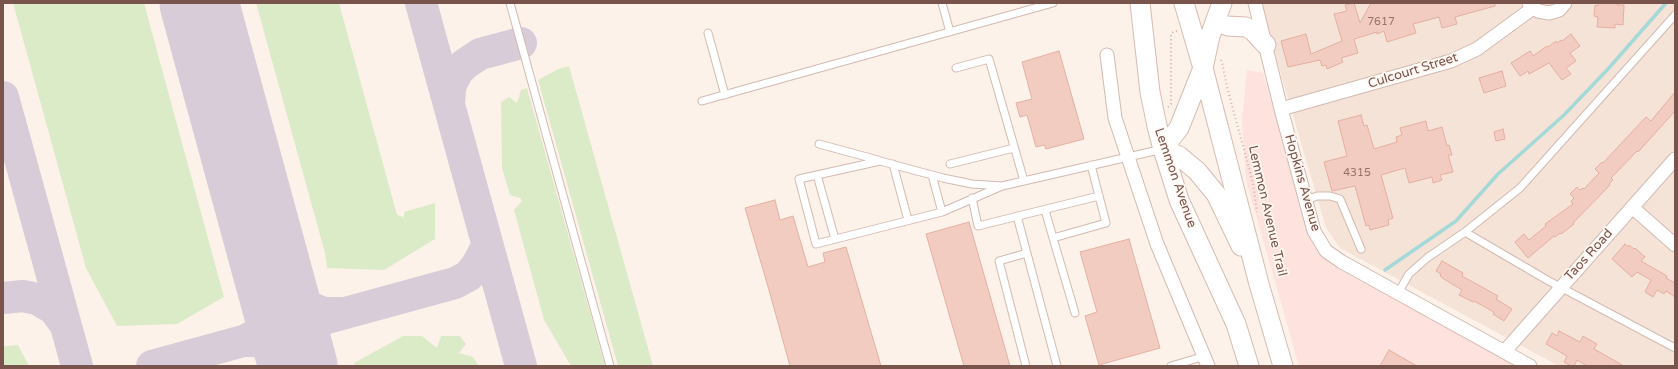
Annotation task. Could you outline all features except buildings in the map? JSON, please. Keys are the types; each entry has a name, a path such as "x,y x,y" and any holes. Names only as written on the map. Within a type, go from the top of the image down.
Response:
{"main road":[{"name":"Lemmon Avenue","path":"1140,3 1150,92 1163,149 1179,200 1236,324 1249,366"},
{"path":"1184,3 1203,68 1259,284 1283,366"},
{"path":"1222,3 1210,36 1203,68 1179,128 1163,149 1179,156 1197,171 1216,194 1259,284"},
{"path":"1203,68 1217,52 1236,3"},
{"path":"1227,26 1246,27 1266,45"}],"street":[{"name":"Hopkins Avenue","path":"1256,3 1281,109 1314,231 1326,251 1342,262 1530,366"},
{"name":"Culcourt Street","path":"1281,109 1451,61 1477,49 1531,6 1543,13 1549,13 1559,10 1565,3"},
{"path":"1106,55 1115,118 1157,244 1206,361"},
{"name":"Taos Road","path":"1504,352 1675,159"},
{"path":"1632,207 1675,245"}],"lane":[{"path":"510,3 610,366"},
{"path":"942,3 950,32"},
{"path":"702,101 1053,3"},
{"path":"1398,293 1409,274 1428,258 1465,232 1520,188 1533,175 1675,15"},
{"path":"708,33 726,95"},
{"path":"956,68 989,59 1024,180"},
{"path":"819,144 932,175 972,184 1002,186"},
{"path":"950,164 1014,148"},
{"path":"880,161 799,179 816,244 942,212 1002,186 1163,149"},
{"path":"893,164 908,220"},
{"path":"1053,238 1106,223 1091,165"},
{"path":"818,175 835,239"},
{"path":"932,175 942,212"},
{"path":"972,198 978,226 1099,196"},
{"path":"1306,200 1317,196 1330,196 1340,199 1361,249"},
{"path":"1045,210 1076,313"},
{"path":"1017,216 1057,366"},
{"path":"1465,232 1675,348"},
{"path":"1026,366 999,261 1027,253"},
{"path":"1171,366 1206,361"}],"path":[{"path":"1163,107 1171,104 1171,34 1178,30"},
{"name":"Lemmon Avenue Trail","path":"1221,60 1253,183 1257,214"}],"shaded area":[{"path":"1260,3 1675,3 1675,366 1559,366 1340,248 1326,228"},
{"path":"1247,70 1263,73 1312,243 1318,252 1335,267 1517,366 1299,366 1246,180 1242,119"}],"green space":[{"path":"13,3 144,3 224,297 177,324 117,326 86,268"},
{"path":"256,3 339,3 397,215 404,217 404,212 435,203 435,239 384,270 327,268 325,253"},
{"path":"569,66 653,366 618,366 538,80 558,69"},
{"path":"527,88 605,366 571,366 544,320 514,210 522,201 520,198 510,195 502,168 501,102 509,97 517,103 521,90"},
{"path":"403,336 422,336 437,348 441,336 460,336 466,344 459,353 473,357 479,366 355,366 354,363"},
{"path":"18,345 29,366 3,366 3,346"}],"waterway":[{"path":"1385,270 1456,221 1498,174 1564,115 1608,69 1666,3"}],"taxiway":[{"path":"421,3 521,366"},
{"path":"449,105 452,82 458,71 465,64 480,54 521,43"},
{"path":"3,97 77,366"},
{"path":"246,185 272,280 275,298 268,320 255,335 244,341 254,341 271,345 289,357 295,366"},
{"path":"152,366 455,283 468,276 476,267 485,250"},
{"path":"273,263 282,284 288,292 301,303 324,313 343,313"},
{"path":"3,298 23,296 37,299 54,309 65,324"}],"runway":[{"path":"199,3 298,366"}]}
